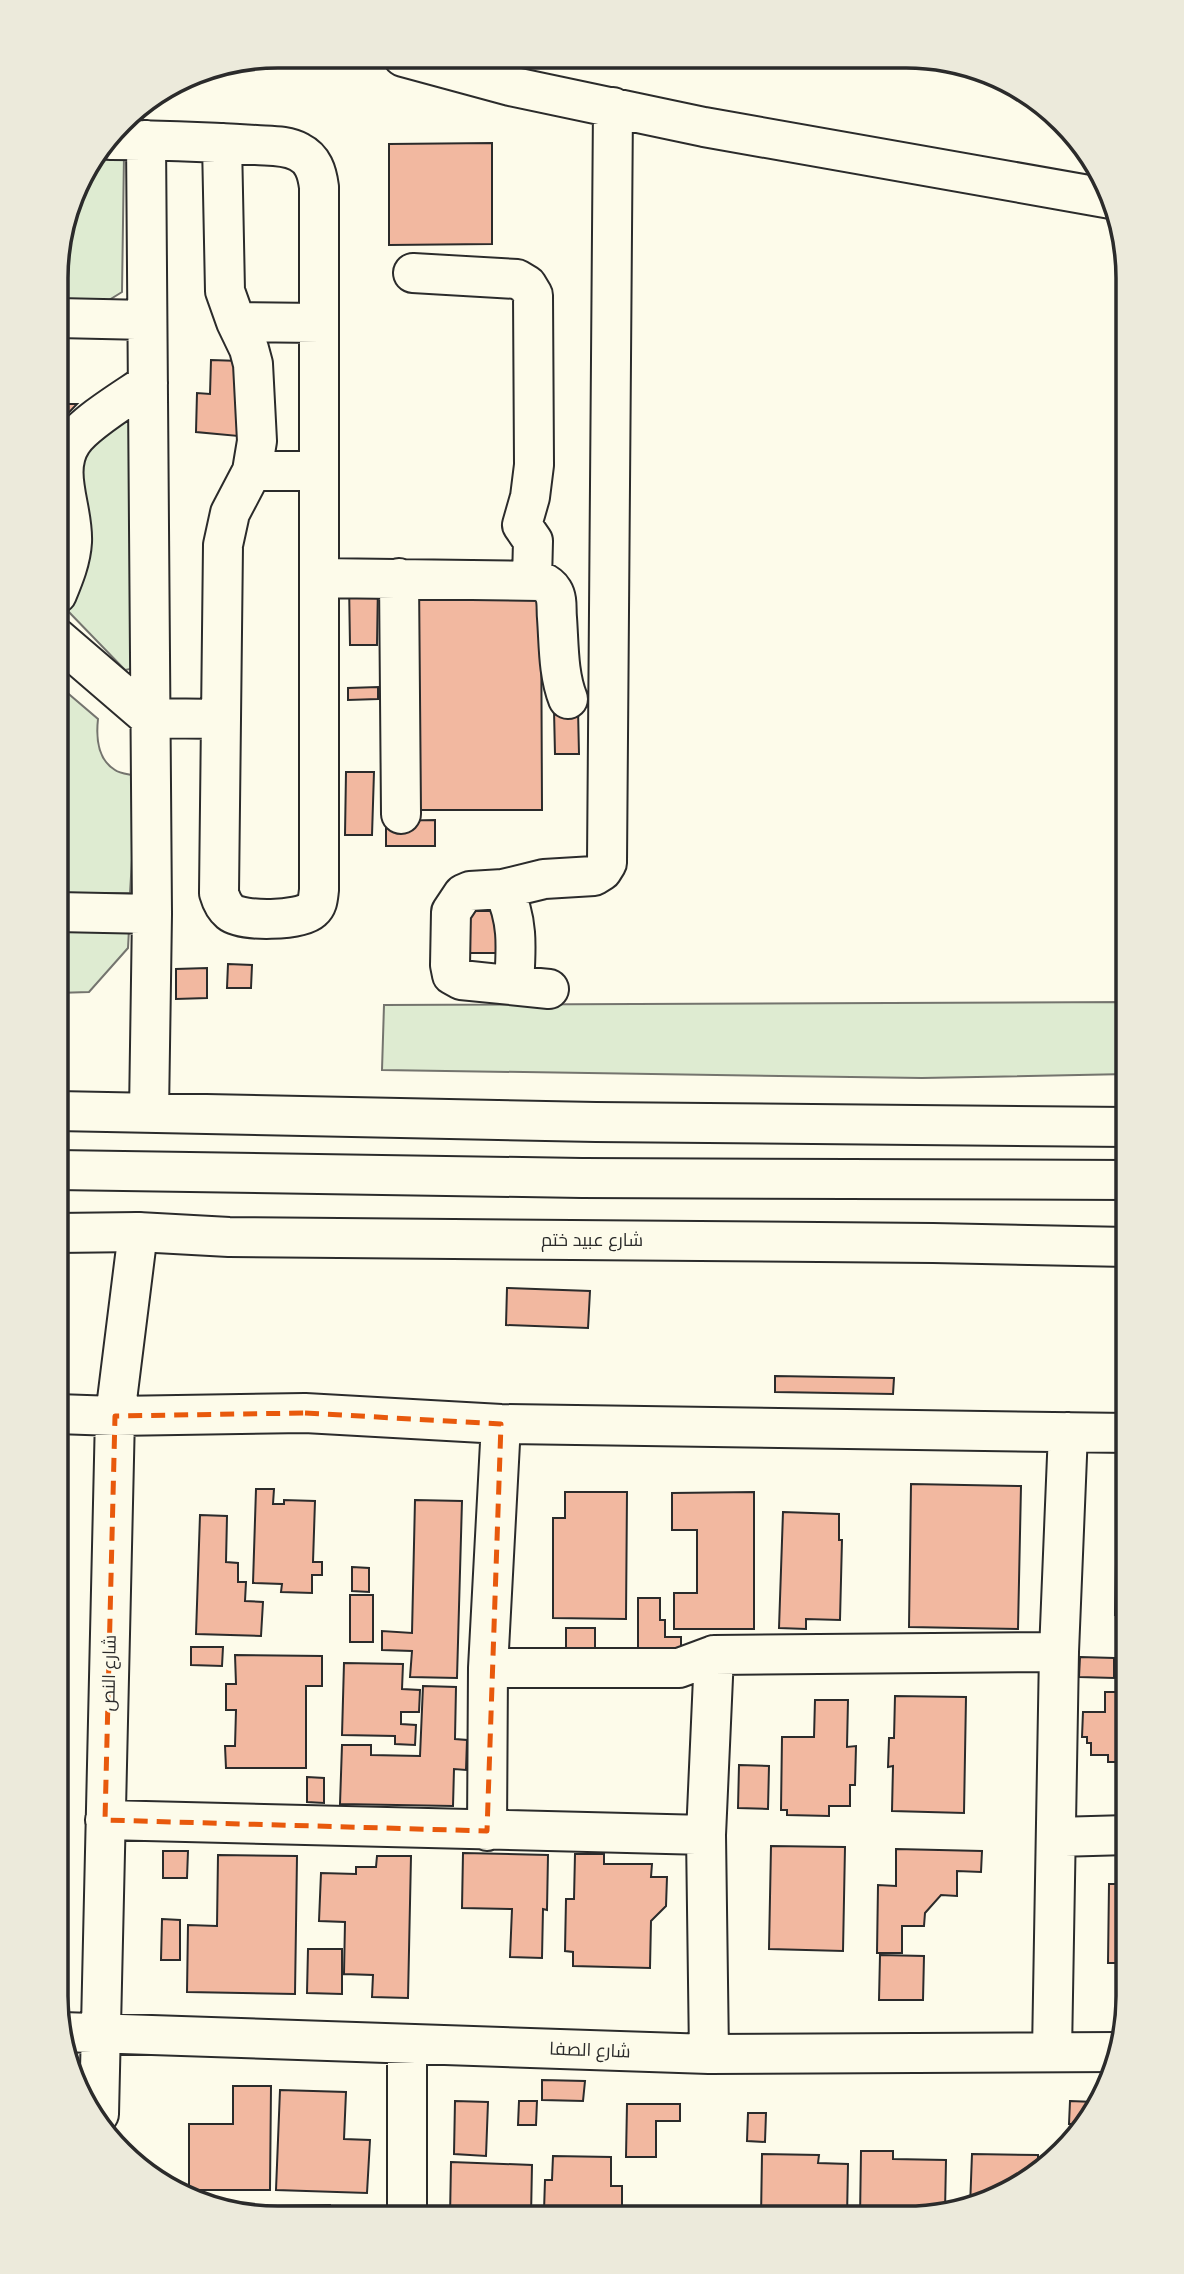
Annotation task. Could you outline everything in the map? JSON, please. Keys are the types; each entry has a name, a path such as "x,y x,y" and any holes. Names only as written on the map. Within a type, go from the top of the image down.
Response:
{"street":[{"path":"444,68 510,86 705,127 1099,197"},
{"path":"503,889 532,987 461,980 452,975 451,912 463,894 470,891 503,889 544,879 594,876 607,863 613,107"},
{"path":"149,1113 152,914 147,320 128,140 222,143 298,150 310,159 317,172 319,890 318,901 312,910 304,916 293,918 238,917 229,912 219,893 223,545 230,513 252,471 257,441 253,364 225,291 223,275 222,143"},
{"path":"413,273 517,279 527,285 533,295 534,473 522,525 533,541 532,580"},
{"path":"68,318 147,320"},
{"path":"236,322 319,323"},
{"path":"68,449 81,431 148,383"},
{"path":"252,471 319,471"},
{"path":"68,498 72,543 68,562"},
{"path":"319,578 540,581 554,592 560,633 559,664 568,699"},
{"path":"399,578 401,814"},
{"path":"68,647 150,718 221,719"},
{"path":"68,912 152,914"},
{"path":"68,1111 582,1122 1116,1127"},
{"path":"68,1170 582,1178 1115,1180"},
{"name":"شارع عبيد ختم","path":"68,1233 138,1232 229,1237 933,1242 1115,1247"},
{"name":"شارع النص","path":"99,2105 115,1416 138,1232"},
{"path":"68,1414 305,1413 501,1424 1115,1433"},
{"path":"487,1831 488,1668 501,1424"},
{"path":"1052,2052 1059,1653 1068,1432"},
{"path":"488,1668 679,1668 714,1655 1059,1653"},
{"path":"709,2054 706,1835 714,1655"},
{"path":"105,1820 706,1835"},
{"path":"1056,1837 1115,1835"},
{"name":"شارع الصفا","path":"71,2032 709,2054 1108,2052"},
{"path":"407,2043 407,2206"}],"highlighted area":[{"path":"305,1413 501,1424 487,1831 105,1820 115,1416"}],"green space":[{"path":"109,155 124,155 122,292 109,300 68,299 70,250 79,210 96,173"},
{"path":"130,415 136,668 125,670 68,611 73,454"},
{"path":"68,693 98,719 99,747 104,760 115,770 137,776 130,893 68,894"},
{"path":"68,922 129,929 128,948 89,992 68,993"},
{"path":"1116,1002 1116,1074 922,1078 382,1070 384,1005"}],"building":[{"path":"492,143 492,244 389,245 389,144"},
{"path":"211,360 240,361 238,436 196,432 197,393 210,394"},
{"path":"68,404 77,404 68,413"},
{"path":"349,583 378,583 377,645 350,645"},
{"path":"541,588 542,810 417,810 417,589"},
{"path":"378,687 378,699 348,700 348,688"},
{"path":"578,709 579,754 555,754 554,710"},
{"path":"346,772 374,772 372,835 345,835"},
{"path":"435,820 435,846 386,846 386,821"},
{"path":"469,911 503,911 502,953 468,953"},
{"path":"228,964 252,965 251,988 227,988"},
{"path":"207,968 207,998 176,999 176,969"},
{"path":"507,1288 590,1291 588,1328 506,1325"},
{"path":"775,1376 894,1378 893,1394 775,1392"},
{"path":"911,1484 1021,1486 1018,1629 909,1627"},
{"path":"256,1489 274,1489 273,1504 284,1504 284,1500 315,1501 313,1562 322,1562 322,1575 312,1575 312,1593 281,1592 282,1584 253,1583"},
{"path":"565,1492 627,1492 626,1619 553,1618 553,1518 565,1518"},
{"path":"754,1492 754,1629 674,1629 674,1593 697,1593 697,1530 672,1530 672,1493"},
{"path":"415,1500 462,1501 457,1678 410,1677 412,1651 382,1650 382,1631 412,1633"},
{"path":"783,1512 839,1514 839,1540 842,1540 840,1620 806,1619 806,1629 779,1628"},
{"path":"200,1515 227,1516 226,1562 238,1563 238,1582 246,1582 245,1601 263,1602 261,1636 196,1634"},
{"path":"352,1567 369,1568 369,1592 352,1591"},
{"path":"350,1595 373,1595 373,1642 350,1642"},
{"path":"638,1598 660,1598 660,1620 665,1620 665,1637 681,1637 681,1657 638,1657"},
{"path":"566,1628 595,1628 595,1656 566,1656"},
{"path":"191,1647 223,1647 222,1666 191,1665"},
{"path":"235,1655 322,1656 322,1686 306,1686 306,1768 226,1768 225,1746 235,1746 236,1710 226,1710 226,1684 236,1684"},
{"path":"1080,1657 1114,1658 1114,1678 1079,1677"},
{"path":"344,1663 403,1664 402,1689 420,1690 419,1712 401,1712 401,1724 416,1725 415,1745 395,1744 395,1736 342,1735"},
{"path":"423,1686 456,1687 455,1739 467,1740 466,1770 454,1769 453,1806 340,1804 342,1745 371,1745 371,1755 420,1756"},
{"path":"1105,1692 1115,1692 1115,1762 1108,1762 1108,1755 1091,1755 1091,1743 1087,1743 1087,1737 1082,1737 1083,1712 1105,1712"},
{"path":"895,1696 966,1697 964,1813 892,1811 893,1766 888,1767 889,1738 894,1738"},
{"path":"815,1700 848,1700 847,1747 856,1746 855,1785 850,1785 850,1806 829,1806 829,1816 787,1815 787,1810 781,1810 782,1737 814,1737"},
{"path":"739,1765 769,1766 768,1809 738,1808"},
{"path":"307,1777 324,1778 324,1803 307,1802"},
{"path":"771,1846 845,1847 843,1951 769,1949"},
{"path":"896,1849 982,1851 981,1872 957,1871 957,1896 941,1895 925,1913 924,1926 902,1926 902,1953 877,1953 878,1885 896,1886"},
{"path":"163,1851 188,1851 187,1878 163,1878"},
{"path":"463,1853 548,1855 547,1910 543,1909 542,1958 510,1957 512,1909 462,1908"},
{"path":"575,1854 604,1854 604,1864 652,1864 651,1877 667,1877 666,1906 651,1921 650,1968 573,1966 573,1952 565,1951 566,1899 574,1899"},
{"path":"218,1855 297,1856 295,1994 187,1992 188,1925 217,1926"},
{"path":"377,1856 411,1856 408,1998 372,1997 373,1975 344,1974 345,1922 319,1921 321,1873 356,1874 356,1867 376,1867"},
{"path":"1109,1884 1115,1884 1115,1963 1108,1963"},
{"path":"162,1919 180,1920 180,1960 161,1960"},
{"path":"308,1949 342,1949 342,1994 307,1993"},
{"path":"880,1955 924,1956 923,2000 879,2000"},
{"path":"542,2080 585,2081 583,2101 542,2100"},
{"path":"233,2086 271,2086 270,2190 198,2190 189,2186 189,2124 233,2124"},
{"path":"280,2090 346,2092 344,2139 370,2140 367,2193 276,2190"},
{"path":"455,2101 488,2102 486,2156 454,2154"},
{"path":"519,2101 537,2101 536,2125 518,2125"},
{"path":"1070,2101 1087,2102 1072,2124 1069,2124"},
{"path":"627,2104 680,2104 680,2121 656,2121 656,2157 626,2157"},
{"path":"748,2113 766,2113 765,2142 747,2141"},
{"path":"861,2151 893,2151 893,2159 946,2160 945,2202 860,2206"},
{"path":"762,2154 819,2155 818,2163 848,2164 847,2206 761,2206"},
{"path":"972,2154 1038,2155 1034,2162 1011,2178 970,2196"},
{"path":"553,2156 611,2157 611,2186 622,2186 622,2206 544,2206 545,2180 552,2180"},
{"path":"451,2162 532,2165 531,2206 450,2206"},
{"path":"330,2205 330,2206 278,2206 275,2206"}]}
